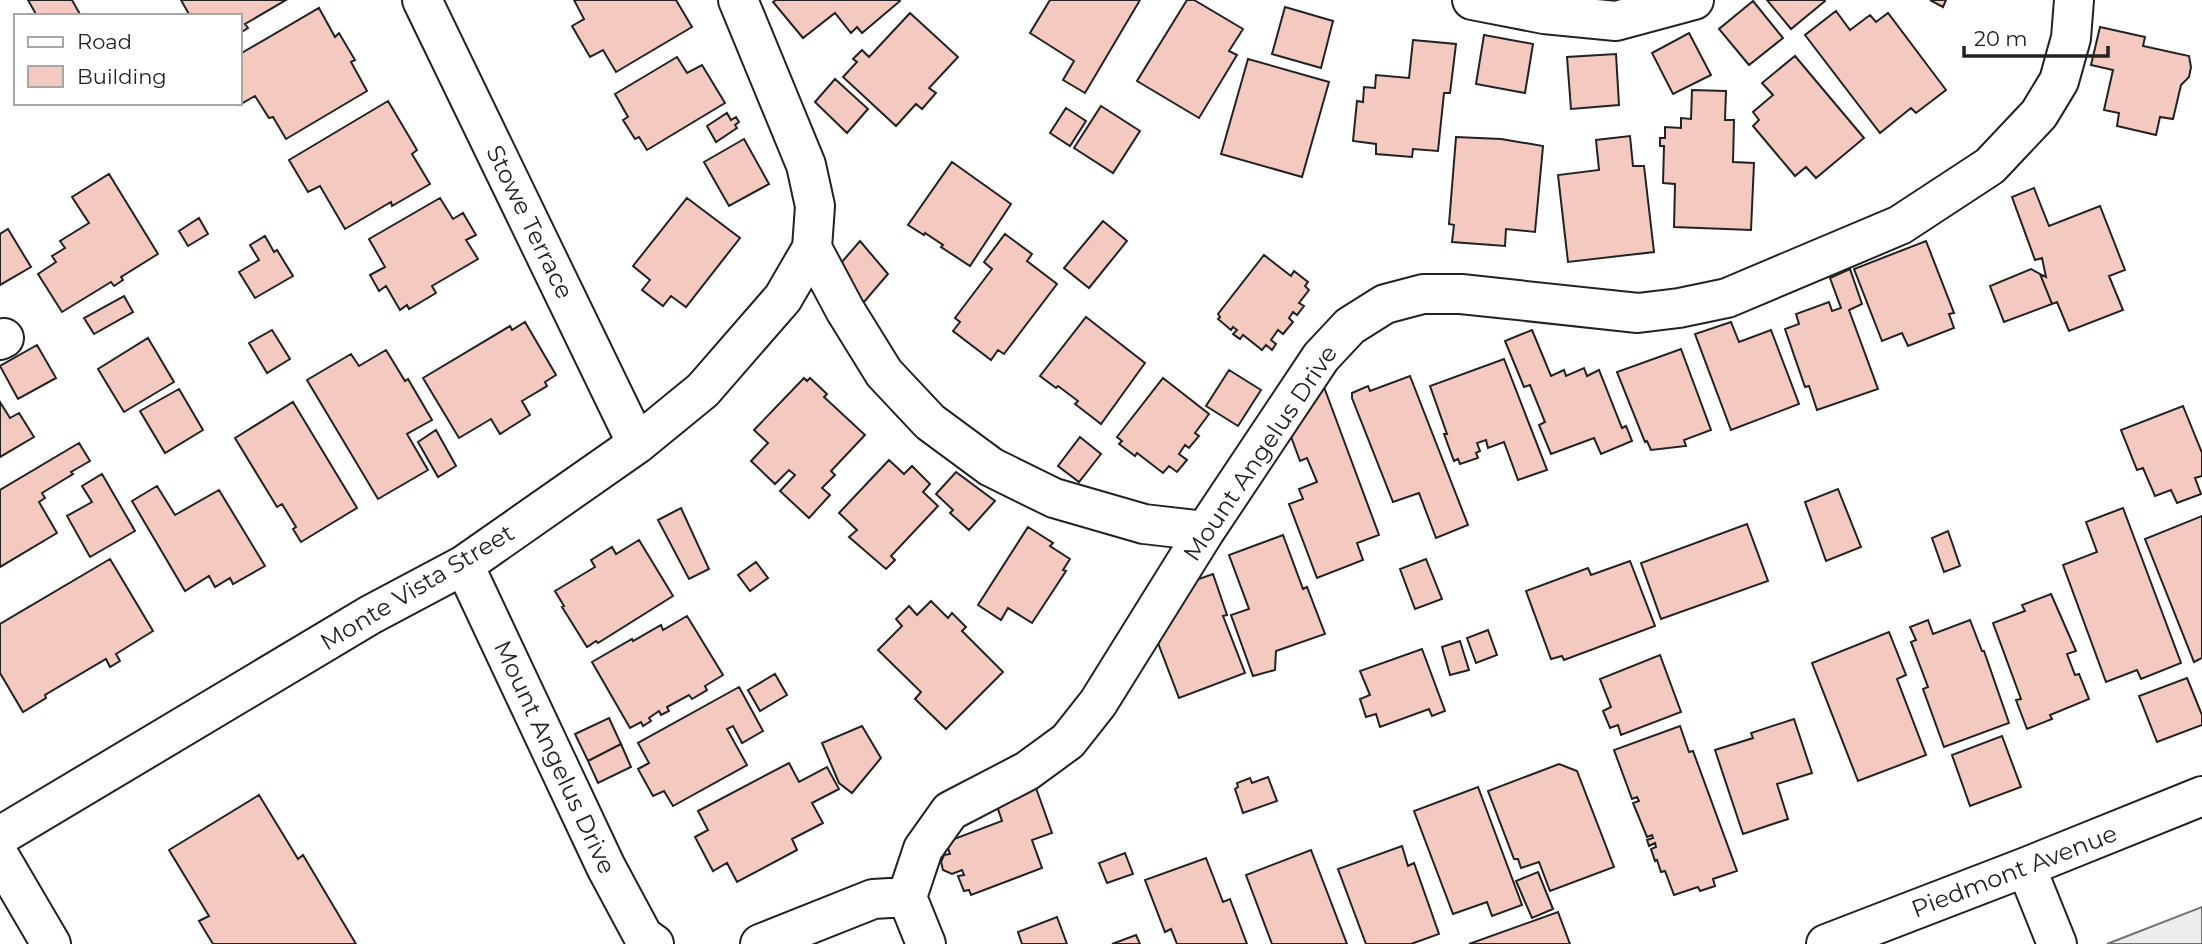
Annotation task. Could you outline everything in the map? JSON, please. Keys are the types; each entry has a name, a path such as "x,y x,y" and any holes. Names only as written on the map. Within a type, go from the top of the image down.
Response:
{"street":[{"name":"Stowe Terrace","path":"422,0 638,444"},
{"name":"Monte Vista Street","path":"0,836 370,615 464,565 638,444 703,390 783,298 812,248 815,206 806,165 738,0"},
{"path":"1472,0 1544,14 1616,21 1694,0"},
{"name":"Mount Angelus Drive","path":"907,897 923,849 950,811 1027,771 1068,741 1098,703 1205,531 1321,357 1350,326 1385,304 1423,294 1461,294 1638,313 1679,308 1727,298 1900,225 1990,166 2039,114 2060,82 2071,38 2074,0"},
{"path":"812,248 845,310 884,373 930,422 991,467 1054,499 1144,524 1205,531"},
{"name":"Mount Angelus Drive","path":"464,565 606,867 643,936 654,944"},
{"name":"Piedmont Avenue","path":"1826,944 2202,796"},
{"path":"0,857 51,944"},
{"path":"2026,867 2057,944"},
{"path":"760,944 873,899 907,897 926,944"}],"shaded area":[{"path":"2202,907 2202,944 2107,944"}],"building":[{"path":"28,0 72,0 80,14 36,14"},
{"path":"181,0 286,0 245,24 248,28 242,32 242,14 189,14"},
{"path":"574,0 676,0 692,27 616,72 603,50 590,57 572,26 584,19"},
{"path":"1050,0 1140,0 1085,93 1063,80 1074,61 1030,33"},
{"path":"1187,0 1194,0 1243,29 1229,51 1237,55 1199,118 1137,81"},
{"path":"1767,0 1825,0 1825,1 1791,29"},
{"path":"1930,0 1946,0 1943,7"},
{"path":"900,1 862,33 857,27 851,33 835,13 803,38 773,2"},
{"path":"1753,1 1783,38 1749,65 1719,29"},
{"path":"1285,7 1333,21 1321,68 1272,54"},
{"path":"319,8 335,37 339,33 355,60 351,62 367,91 286,139 273,117 269,118 255,96 242,103 242,53"},
{"path":"1836,11 1850,30 1870,15 1876,22 1888,13 1946,90 1916,113 1911,108 1880,133 1805,35"},
{"path":"910,13 958,57 929,88 936,93 922,109 916,104 896,126 843,77 857,62 853,59 862,50 869,57"},
{"path":"2100,27 2145,37 2143,46 2189,56 2189,77 2181,85 2173,119 2160,117 2156,135 2117,126 2119,113 2104,110 2113,70 2091,65"},
{"path":"1689,33 1711,75 1673,94 1652,53"},
{"path":"1484,35 1533,44 1525,93 1476,84"},
{"path":"1413,40 1456,44 1450,93 1444,93 1438,151 1413,149 1412,157 1376,154 1376,144 1353,141 1357,101 1363,102 1364,87 1375,88 1376,75 1409,78"},
{"path":"1616,54 1619,105 1571,109 1567,57"},
{"path":"1795,56 1864,138 1816,178 1806,167 1795,176 1753,126 1759,120 1753,112 1773,95 1762,83"},
{"path":"677,57 687,73 702,65 725,103 647,150 639,137 635,139 623,120 628,117 615,94"},
{"path":"1248,59 1329,82 1302,177 1221,154"},
{"path":"835,79 868,109 847,133 815,102"},
{"path":"1692,90 1726,91 1725,120 1734,120 1733,162 1754,163 1751,230 1674,227 1675,184 1663,183 1664,146 1660,146 1660,138 1665,138 1665,127 1681,128 1681,118 1691,119"},
{"path":"388,101 417,150 412,154 430,184 392,206 391,202 345,229 320,186 308,192 289,160"},
{"path":"1101,106 1140,131 1113,173 1074,148"},
{"path":"1066,108 1086,121 1070,146 1050,133"},
{"path":"727,113 731,120 736,117 739,122 735,125 737,128 716,142 707,126"},
{"path":"1630,136 1633,166 1644,166 1654,252 1568,262 1558,175 1599,170 1596,140"},
{"path":"1456,137 1501,139 1543,146 1535,232 1506,229 1505,246 1452,242 1454,225 1449,224"},
{"path":"744,139 769,184 729,206 704,162"},
{"path":"952,162 1011,204 970,266 925,233 924,235 908,225"},
{"path":"109,174 158,254 121,277 123,280 114,286 111,282 62,312 38,274 56,262 52,256 65,248 60,241 89,223 72,197"},
{"path":"2034,188 2049,226 2100,206 2125,270 2109,276 2123,310 2069,331 2057,302 2052,304 2040,274 2046,277 2042,258 2035,260 2012,197"},
{"path":"440,198 453,219 463,213 476,235 466,240 478,259 432,286 436,293 409,309 407,305 400,310 386,286 379,291 370,275 385,267 369,239"},
{"path":"687,198 740,238 686,307 671,296 663,306 642,290 650,280 633,266"},
{"path":"199,218 208,234 188,246 179,231"},
{"path":"1103,221 1127,241 1089,288 1064,268"},
{"path":"8,229 31,267 0,285 0,234"},
{"path":"1005,234 1032,254 1027,261 1057,284 1004,354 998,350 991,360 953,331 960,322 955,318 992,269 984,262"},
{"path":"265,236 293,276 255,298 239,272 259,260 250,245"},
{"path":"860,241 888,274 858,309 835,270"},
{"path":"1926,241 1954,313 1949,314 1954,328 1908,346 1902,333 1882,341 1854,269"},
{"path":"1264,255 1291,276 1294,271 1308,282 1305,286 1309,290 1299,303 1304,306 1297,315 1293,312 1289,318 1293,322 1283,334 1278,330 1271,340 1276,344 1272,350 1266,345 1262,350 1243,335 1240,339 1233,334 1237,330 1233,327 1231,330 1218,319 1218,314"},
{"path":"1850,269 1862,304 1849,310 1878,389 1817,410 1809,386 1805,387 1785,329 1799,324 1796,314 1829,302 1832,311 1841,308 1830,278"},
{"path":"2031,269 2040,274 2052,304 2004,322 1990,286"},
{"path":"124,296 133,312 94,334 84,318"},
{"path":"1086,317 1145,363 1101,424 1075,404 1078,401 1040,376"},
{"path":"525,322 556,375 545,382 547,386 522,401 530,415 500,434 491,419 459,438 423,378 510,326 512,330"},
{"path":"1731,322 1739,342 1771,330 1799,404 1731,430 1695,334"},
{"path":"272,330 290,359 267,373 249,343"},
{"path":"1532,330 1551,376 1564,370 1566,376 1584,368 1587,376 1599,370 1622,428 1626,426 1632,441 1601,454 1594,438 1551,454 1539,425 1545,422 1530,385 1524,387 1505,341"},
{"path":"148,338 174,382 124,412 98,369"},
{"path":"37,345 56,378 18,399 0,366"},
{"path":"1681,349 1711,430 1684,440 1686,446 1651,450 1647,441 1645,442 1617,372"},
{"path":"386,350 405,381 408,379 432,420 407,434 428,470 378,499 307,380 351,354 359,366"},
{"path":"1504,359 1547,470 1518,480 1504,442 1488,448 1486,440 1477,443 1480,451 1476,453 1478,458 1460,464 1458,459 1454,461 1430,386"},
{"path":"1229,370 1261,390 1238,426 1206,406"},
{"path":"1410,376 1468,525 1436,538 1419,493 1393,502 1352,398 1352,393 1368,386 1370,391"},
{"path":"804,378 807,381 810,378 827,394 824,397 865,435 831,471 835,475 822,488 830,495 809,518 780,491 795,475 789,470 775,484 751,461 768,443 754,430"},
{"path":"1163,378 1209,414 1195,433 1199,436 1189,448 1185,445 1179,454 1187,460 1177,472 1169,466 1163,473 1137,453 1135,456 1119,444 1122,441 1117,437"},
{"path":"1324,387 1379,535 1357,543 1363,560 1317,578 1289,504 1303,499 1299,489 1317,482 1307,458 1300,461 1290,434"},
{"path":"179,389 203,430 165,453 140,411"},
{"path":"0,402 10,418 19,413 34,437 0,457"},
{"path":"293,402 357,508 301,542 293,529 296,527 282,504 277,507 235,438"},
{"path":"2183,406 2202,453 2202,476 2195,478 2201,494 2177,503 2171,490 2155,496 2143,468 2137,470 2121,430"},
{"path":"436,430 456,466 438,477 418,442"},
{"path":"1080,437 1101,454 1079,482 1058,466"},
{"path":"79,443 90,461 42,493 45,498 39,502 57,533 0,567 0,490"},
{"path":"889,460 904,474 912,466 930,484 923,492 938,506 891,556 895,560 886,569 849,537 857,530 839,513"},
{"path":"956,472 995,501 969,530 950,513 953,510 936,494"},
{"path":"102,474 135,531 90,557 67,516 92,502 82,486"},
{"path":"157,486 175,515 219,490 265,566 233,584 230,578 215,587 209,576 185,591 132,501"},
{"path":"1838,489 1861,547 1826,561 1805,502"},
{"path":"681,508 709,569 689,579 658,520"},
{"path":"2123,508 2181,663 2141,679 2137,670 2106,682 2063,565 2097,552 2086,522"},
{"path":"2202,516 2202,658 2194,662 2145,539"},
{"path":"1747,524 1768,581 1661,619 1641,563"},
{"path":"1028,527 1053,543 1050,546 1070,559 1063,570 1066,571 1032,623 1008,608 1001,620 978,605"},
{"path":"1948,531 1960,566 1944,572 1932,538"},
{"path":"1283,535 1303,589 1307,587 1325,634 1276,651 1275,670 1253,676 1231,615 1249,609 1229,555"},
{"path":"639,540 673,596 598,643 596,641 587,647 555,591 595,567 591,560 612,547 616,554"},
{"path":"110,559 153,631 116,654 120,661 110,667 106,659 45,695 46,698 23,712 0,673 0,624"},
{"path":"1426,559 1442,599 1415,609 1400,569"},
{"path":"1630,561 1655,626 1564,660 1562,656 1551,659 1526,591 1588,568 1591,575"},
{"path":"756,562 768,578 750,591 738,575"},
{"path":"1213,574 1227,615 1223,616 1245,673 1179,698 1155,635 1190,582"},
{"path":"2051,594 2076,651 2067,654 2089,699 2050,715 2052,719 2027,729 2016,700 2021,699 1993,623 2025,611 2022,605"},
{"path":"931,601 948,618 952,613 966,627 962,631 1003,672 946,729 915,699 921,692 878,650 902,626 896,619 909,606 917,615"},
{"path":"687,616 723,675 705,686 707,690 692,699 689,695 667,707 669,711 661,715 659,711 643,726 641,722 630,728 592,662 632,639 633,641 661,625 663,630"},
{"path":"1928,620 1933,634 1970,620 1984,651 2009,723 1944,747 1923,689 1928,687 1911,642 1916,640 1910,627"},
{"path":"1488,630 1497,655 1476,663 1467,638"},
{"path":"1889,632 1906,675 1897,679 1926,755 1858,781 1812,663"},
{"path":"1460,641 1469,670 1450,675 1442,647"},
{"path":"1422,649 1445,711 1432,716 1429,709 1380,727 1376,714 1366,717 1360,699 1370,695 1360,671"},
{"path":"1660,655 1681,712 1621,735 1618,725 1610,728 1603,711 1611,707 1600,679"},
{"path":"775,674 787,695 760,711 748,690"},
{"path":"2187,678 2202,715 2202,725 2157,742 2139,696"},
{"path":"739,687 763,731 742,743 733,726 727,729 747,765 673,806 664,791 653,796 638,769 649,763 638,743"},
{"path":"609,718 621,744 588,761 575,734"},
{"path":"1794,719 1812,773 1777,784 1788,819 1743,834 1715,750 1753,738 1751,733"},
{"path":"862,726 881,758 852,793 839,783 822,743"},
{"path":"1680,726 1689,752 1693,751 1737,871 1713,879 1715,886 1700,891 1698,887 1674,895 1665,871 1661,872 1657,860 1655,861 1651,849 1656,847 1655,843 1649,846 1647,840 1653,838 1652,835 1647,837 1633,803 1639,801 1637,797 1632,799 1614,750"},
{"path":"2002,736 2021,787 1970,806 1952,755"},
{"path":"621,744 631,767 598,783 588,761"},
{"path":"789,763 799,782 827,767 839,789 812,803 823,823 792,839 797,850 737,882 727,863 713,871 695,837 708,830 698,811"},
{"path":"1559,764 1577,771 1614,867 1550,891 1539,862 1521,868 1518,859 1514,859 1488,791"},
{"path":"1268,777 1277,801 1243,813 1235,789 1238,787 1237,783 1250,778 1252,783"},
{"path":"1478,787 1522,905 1492,916 1487,902 1453,914 1414,811"},
{"path":"1036,788 1052,833 1032,840 1042,868 971,895 969,890 964,891 958,876 964,875 962,870 952,874 943,870 941,862 944,855 950,854 946,842 1002,821 996,803"},
{"path":"259,795 298,859 303,855 356,944 213,944 199,921 209,916 169,850"},
{"path":"1402,846 1408,866 1414,863 1439,934 1411,944 1366,944 1338,869"},
{"path":"1311,850 1347,944 1272,944 1246,875"},
{"path":"1125,853 1133,874 1107,883 1099,863"},
{"path":"1206,858 1223,902 1230,899 1247,944 1177,944 1171,929 1165,932 1145,880"},
{"path":"1538,872 1553,909 1532,918 1516,881"},
{"path":"1558,912 1570,944 1469,944"},
{"path":"1057,917 1067,944 1022,944 1018,932"},
{"path":"1136,935 1140,944 1112,944"}]}
